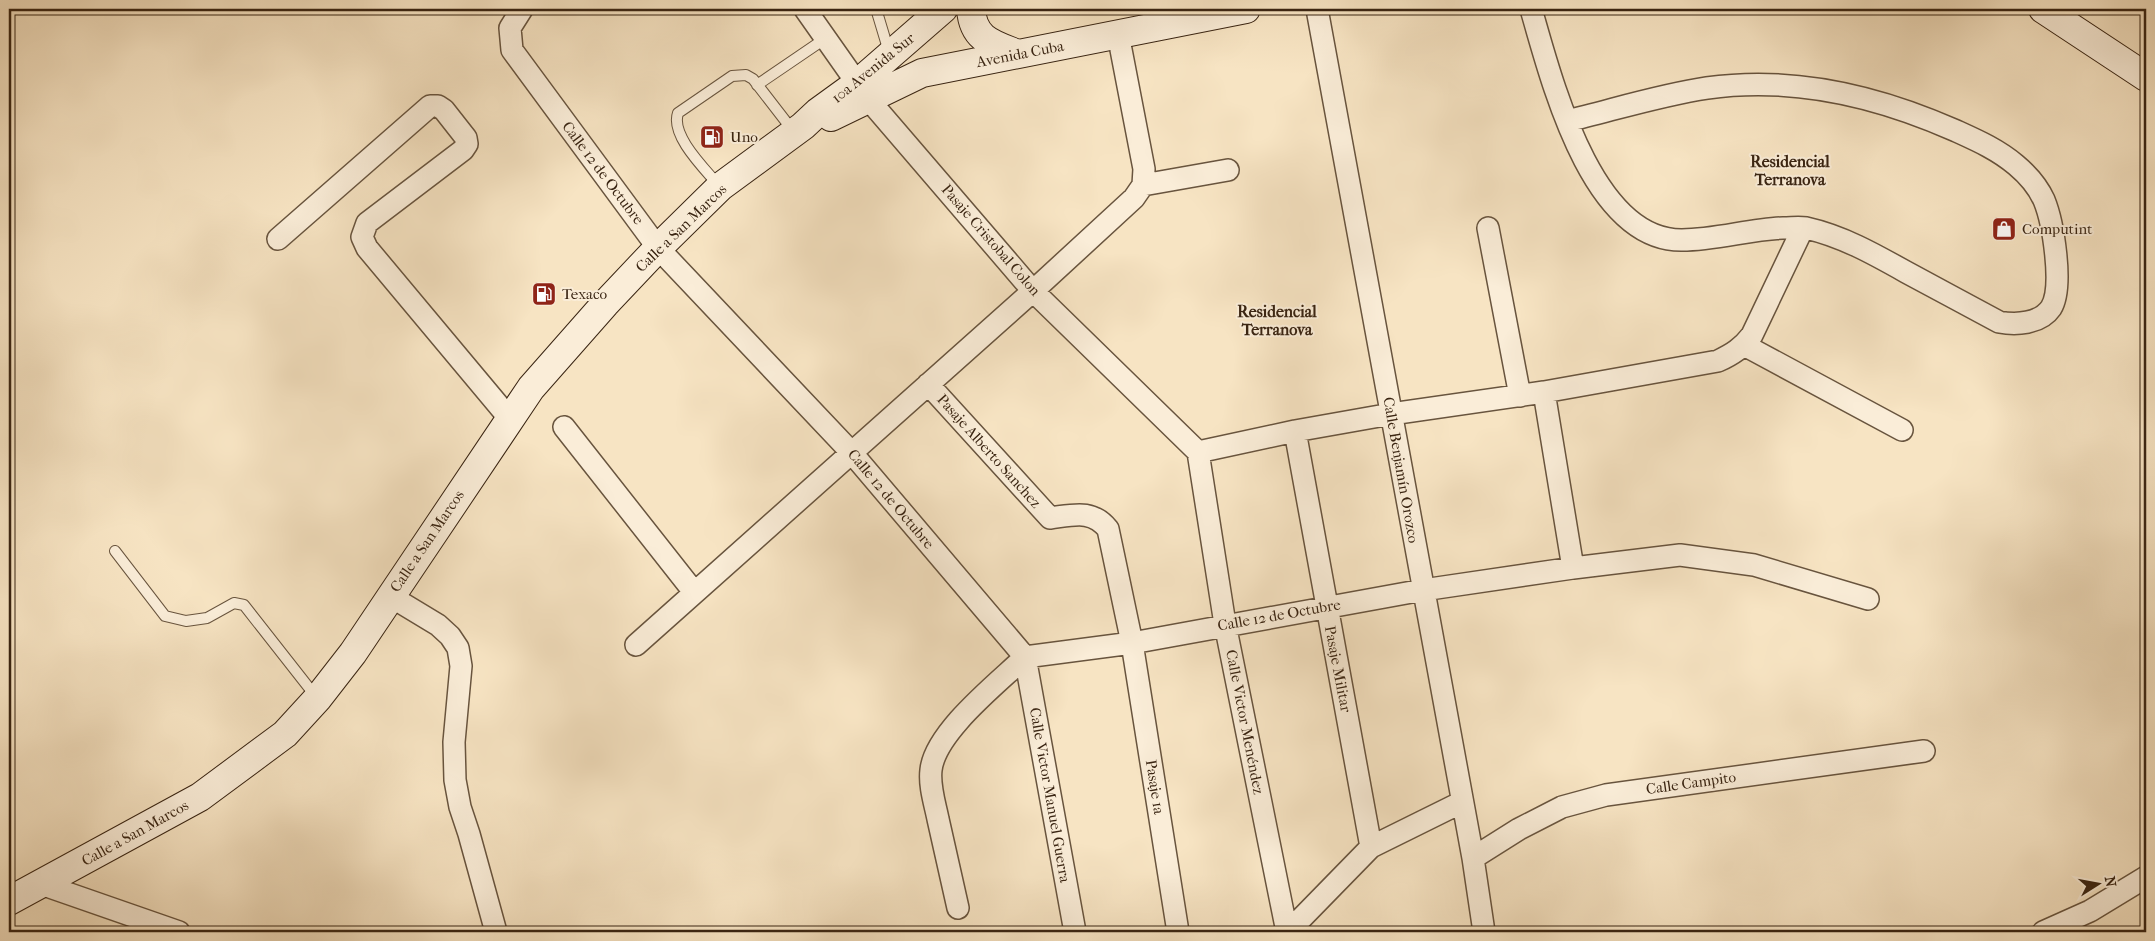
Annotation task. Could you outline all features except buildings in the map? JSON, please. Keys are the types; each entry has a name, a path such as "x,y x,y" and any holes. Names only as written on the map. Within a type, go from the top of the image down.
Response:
{"main road":[{"name":"10a Avenida Sur","path":"864,91 890,56 943,9"},
{"path":"971,9 975,29 982,37 990,43 1018,54"},
{"name":"Avenida Cuba","path":"799,130 824,120 864,91 922,74 1246,9"},
{"path":"2043,9 2146,77"},
{"name":"Calle a San Marcos","path":"9,901 200,797 286,734 318,698 353,653 531,388 658,248 720,188 799,130"}],"street":[{"name":"Calle 12 de Octubre","path":"522,9 510,28 512,50 658,248 851,452 1025,657 1132,643 1226,624 1423,590 1573,568 1680,555 1754,565 1868,599"},
{"name":"Pasaje Cristobal Colon","path":"806,9 864,91 1033,291 1198,452"},
{"name":"Calle Benjamín Orozco","path":"1317,9 1473,858 1484,932"},
{"path":"1531,9 1554,87 1567,122 1590,170 1613,206 1631,222 1647,232 1663,239 1683,240 1775,229 1803,228 1829,234 1861,248 1999,322 2024,324 2037,318 2050,309 2056,294 2058,276 2050,224 2044,201 2034,183 2016,165 1988,145 1920,115 1848,94 1776,84 1707,88 1567,122"},
{"path":"636,644 1033,291 1134,198 1143,185 1144,169 1118,34"},
{"path":"278,238 430,106 438,106 444,110 466,138 467,144 463,150 367,224 362,238 367,248 510,419"},
{"path":"1143,185 1228,170"},
{"path":"1488,228 1520,396"},
{"path":"1198,452 1295,431 1391,414 1520,396 1718,361 1733,354 1752,335 1803,228"},
{"path":"1744,345 1902,430"},
{"name":"Pasaje Alberto Sanchez","path":"928,384 1050,518 1087,514 1101,520 1108,529 1132,643"},
{"path":"1544,392 1573,568"},
{"path":"564,426 694,592"},
{"name":"Pasaje Militar","path":"1295,431 1371,847"},
{"name":"Calle Victor Menéndez","path":"1198,452 1226,624 1297,929"},
{"path":"390,596 438,626 450,636 458,648 461,666 454,742 455,780 460,807 496,932"},
{"name":"Pasaje 1a","path":"1132,643 1178,932"},
{"path":"958,908 932,791 931,770 936,752 945,737 973,706 1025,657"},
{"name":"Calle Victor Manuel Guerra","path":"1025,657 1074,932"},
{"name":"Calle Campito","path":"1473,858 1519,829 1562,807 1606,795 1924,751"},
{"path":"1297,929 1371,847 1462,802"},
{"path":"2043,932 2090,910 2146,877"},
{"path":"41,884 179,932"}],"lane":[{"path":"881,9 878,12 890,56"},
{"path":"757,85 826,38"},
{"path":"720,188 686,146 678,132 676,120 678,113 732,76 746,75 799,130"},
{"path":"115,551 165,616 186,621 207,618 234,603 244,605 318,698"}],"place":[{"name":"Uno","path":"712,137"},
{"name":"Computint","path":"2004,229"},
{"name":"Texaco","path":"544,294"}],"district":[{"name":"Residencial Terranova","path":"1790,170"},
{"name":"Residencial Terranova","path":"1277,320"}]}
